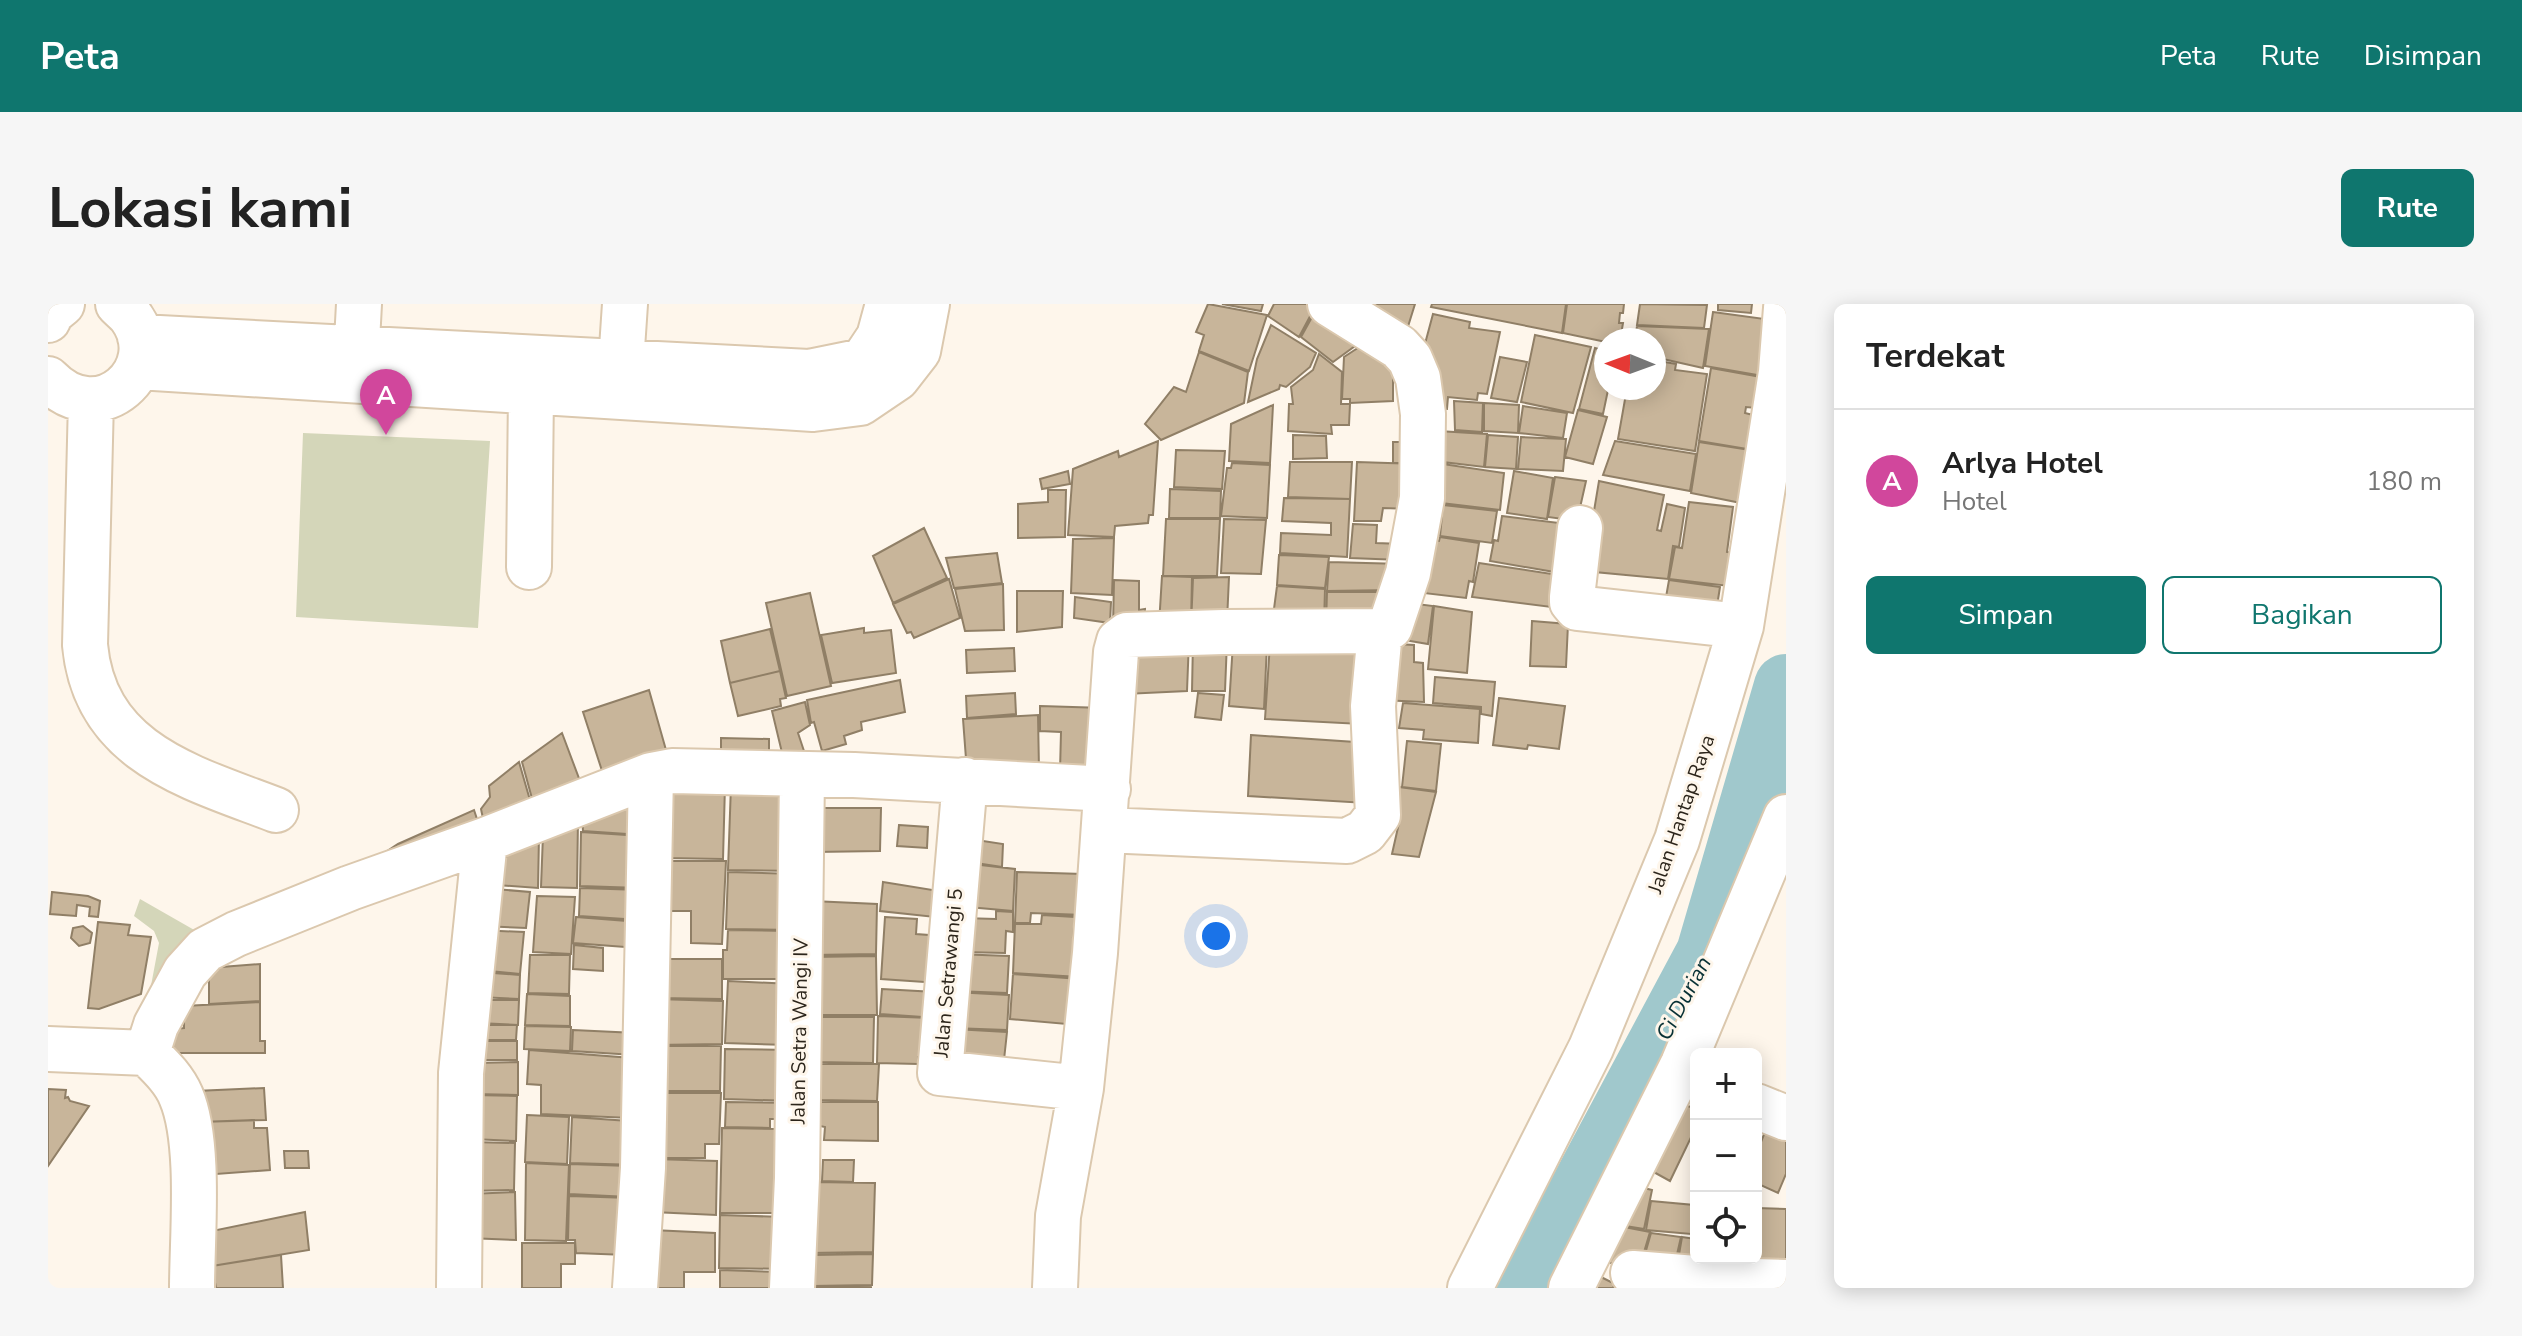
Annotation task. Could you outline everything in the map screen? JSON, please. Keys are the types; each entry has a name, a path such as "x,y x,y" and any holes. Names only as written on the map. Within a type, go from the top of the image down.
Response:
{"street":[{"path":"356,365 359,304"},
{"path":"621,363 625,304"},
{"path":"356,365 621,363 809,372 863,361 879,337 888,304"},
{"path":"48,379 74,398 91,400 111,396 127,385 132,336 356,365 531,392 813,409 860,403 897,378 918,351 927,304"},
{"path":"1055,1288 1058,1216 1081,1088 1119,641 1127,635 1380,631 1390,627 1408,573 1422,498 1423,414 1418,378 1410,359 1399,347 1330,304"},
{"name":"Jalan Hantap Raya","path":"1470,1288 1584,1062 1677,840 1741,626 1778,450 1786,308"},
{"path":"529,567 531,392"},
{"path":"91,400 85,645 87,671 104,710 131,741 181,774 276,810"},
{"path":"1580,528 1572,597 1577,608 1741,626"},
{"path":"147,1053 156,1025 185,972 205,950 236,934 350,888 485,840 651,775 672,771 965,780 1106,810 1347,841 1365,832 1378,815 1373,706 1380,631"},
{"name":"Jalan Setra Wangi IV","path":"792,1288 797,1178 802,774"},
{"path":"635,1288 643,1168 651,775"},
{"name":"Jalan Setrawangi 5","path":"965,780 940,1073 1081,1088"},
{"path":"1698,1048 1786,817"},
{"path":"459,1288 461,1073 485,840"},
{"path":"48,1049 147,1053 168,1075 182,1097 191,1133 192,1288"},
{"path":"1571,1288 1690,1068"},
{"path":"1762,1108 1786,1118"},
{"path":"1633,1273 1786,1282"}],"green space":[{"path":"303,433 490,441 478,628 296,617"},
{"path":"140,899 196,931 150,991 159,943 154,931 134,916"}],"building":[{"path":"1208,304 1267,315 1249,371 1199,351 1204,335 1196,332"},
{"path":"1222,304 1263,304 1261,311"},
{"path":"1274,304 1310,304 1315,307 1299,337 1268,316"},
{"path":"1364,304 1415,304 1406,333"},
{"path":"1432,304 1566,304 1562,333 1431,307"},
{"path":"1567,304 1624,304 1619,323 1623,323 1622,328 1594,328 1594,339 1563,333"},
{"path":"1640,304 1707,305 1704,328 1637,325"},
{"path":"1718,304 1752,304 1751,313 1718,310"},
{"path":"1317,308 1366,338 1333,362 1301,337"},
{"path":"1713,312 1772,320 1763,376 1705,366"},
{"path":"1433,314 1470,322 1469,328 1500,332 1487,394 1478,393 1477,400 1448,397 1447,409 1436,408 1422,355"},
{"path":"1271,325 1316,353 1310,367 1286,387 1280,385 1279,389 1248,402 1257,359"},
{"path":"1637,326 1709,329 1703,368 1666,360 1666,328"},
{"path":"1535,335 1591,347 1573,413 1521,402"},
{"path":"1370,340 1399,377 1393,377 1393,401 1350,403 1350,399 1342,399 1344,357"},
{"path":"1199,352 1248,372 1244,403 1161,440 1145,424 1174,387 1186,392"},
{"path":"1594,352 1594,400 1606,400 1603,414 1579,409"},
{"path":"1319,354 1342,372 1341,404 1350,404 1349,425 1331,425 1332,434 1288,431 1289,404 1293,404 1291,387 1313,370"},
{"path":"1500,357 1527,362 1517,402 1491,398"},
{"path":"1666,362 1676,364 1675,370 1707,374 1695,451 1618,439 1625,400 1666,400"},
{"path":"1711,368 1761,377 1756,408 1746,407 1745,413 1753,415 1747,449 1699,441"},
{"path":"1454,401 1483,403 1482,432 1455,430"},
{"path":"1484,403 1519,405 1518,433 1484,431"},
{"path":"1273,405 1270,463 1229,461 1231,424"},
{"path":"1523,406 1567,413 1563,438 1519,433"},
{"path":"1578,410 1607,417 1593,464 1565,457"},
{"path":"1438,431 1487,434 1484,467 1443,462"},
{"path":"1293,435 1326,436 1327,458 1293,459"},
{"path":"1488,435 1518,437 1516,469 1485,467"},
{"path":"1521,437 1566,439 1563,471 1518,469"},
{"path":"1158,441 1153,515 1149,515 1148,523 1115,526 1114,537 1068,535 1073,469 1118,451 1119,457"},
{"path":"1615,441 1696,454 1690,491 1603,475"},
{"path":"1393,442 1417,442 1417,463 1393,463"},
{"path":"1699,442 1750,450 1741,503 1691,493"},
{"path":"1176,450 1225,451 1222,489 1174,487"},
{"path":"1290,462 1352,462 1350,499 1288,497"},
{"path":"1357,462 1418,464 1411,509 1383,508 1381,521 1354,521"},
{"path":"1232,463 1270,465 1267,518 1221,516 1227,468 1231,468"},
{"path":"1436,463 1504,473 1500,510 1441,503"},
{"path":"1068,471 1070,484 1042,489 1040,479"},
{"path":"1514,471 1553,478 1547,519 1507,513"},
{"path":"1555,477 1586,481 1577,521 1548,517"},
{"path":"1599,481 1664,495 1657,530 1661,531 1667,504 1685,508 1679,547 1673,546 1668,579 1584,571"},
{"path":"1170,489 1221,491 1220,518 1169,518"},
{"path":"1048,490 1066,490 1065,537 1018,538 1018,504 1048,502"},
{"path":"1284,498 1350,499 1347,557 1280,553 1281,533 1331,535 1331,523 1282,521"},
{"path":"1689,502 1733,507 1727,552 1733,553 1729,586 1669,579 1675,547 1682,548"},
{"path":"1443,505 1497,511 1492,543 1440,536"},
{"path":"1502,516 1576,525 1566,574 1490,561 1494,540 1498,541"},
{"path":"1166,519 1220,519 1217,576 1163,576"},
{"path":"1224,519 1266,520 1261,574 1221,573"},
{"path":"1353,524 1377,525 1376,543 1402,544 1401,560 1350,558"},
{"path":"924,528 947,578 893,603 873,556"},
{"path":"1440,537 1479,543 1473,582 1469,581 1466,598 1415,592 1425,539 1439,541"},
{"path":"1114,538 1112,595 1071,593 1073,539"},
{"path":"997,553 1002,583 954,588 946,558"},
{"path":"1279,555 1329,557 1325,588 1277,585"},
{"path":"1329,562 1402,564 1396,590 1327,591"},
{"path":"1479,563 1565,576 1559,608 1472,597"},
{"path":"1162,576 1192,577 1191,624 1159,625"},
{"path":"1229,577 1227,621 1191,626 1193,578"},
{"path":"949,579 960,618 914,638 911,632 907,633 893,604"},
{"path":"1114,580 1139,581 1139,610 1145,609 1144,626 1113,627"},
{"path":"1669,580 1720,587 1717,606 1663,614"},
{"path":"1003,584 1004,630 965,631 955,589"},
{"path":"1277,586 1325,589 1324,623 1272,624"},
{"path":"1017,591 1063,591 1062,627 1017,632"},
{"path":"1327,592 1387,592 1387,621 1326,623"},
{"path":"810,593 831,686 787,696 766,603"},
{"path":"1075,597 1111,602 1110,623 1074,618"},
{"path":"1409,603 1433,606 1428,644 1404,640"},
{"path":"1434,606 1472,612 1467,673 1428,669"},
{"path":"1532,621 1568,624 1566,667 1530,666"},
{"path":"864,628 864,633 891,630 896,673 832,683 821,635"},
{"path":"770,629 780,671 730,683 721,641"},
{"path":"1189,640 1187,691 1125,694 1137,642"},
{"path":"1193,641 1227,641 1225,691 1192,691"},
{"path":"1233,643 1267,645 1264,709 1229,706"},
{"path":"1270,643 1366,648 1361,724 1265,719"},
{"path":"1396,644 1414,645 1414,662 1423,663 1424,702 1380,700"},
{"path":"1014,648 1015,671 967,673 966,650"},
{"path":"780,671 786,698 780,699 781,706 738,716 730,683"},
{"path":"1435,677 1495,682 1492,716 1481,714 1481,707 1433,703"},
{"path":"900,680 905,712 861,722 862,730 844,736 846,744 822,751 814,722 811,723 807,700"},
{"path":"649,690 668,757 604,777 583,712"},
{"path":"1015,693 1016,714 967,718 966,696"},
{"path":"1198,693 1224,695 1221,720 1195,717"},
{"path":"1499,698 1565,706 1559,749 1493,745"},
{"path":"805,702 810,725 798,733 805,754 784,761 772,711"},
{"path":"1403,703 1480,709 1478,743 1423,739 1424,730 1399,728"},
{"path":"1040,706 1104,708 1095,771 1060,771 1061,732 1040,731"},
{"path":"1038,715 1039,770 967,772 963,719"},
{"path":"562,733 583,789 536,813 522,762"},
{"path":"1251,735 1370,743 1366,803 1248,796"},
{"path":"721,738 769,739 769,770 721,770"},
{"path":"1407,741 1441,744 1436,791 1402,787"},
{"path":"519,762 534,814 486,833 481,809 490,797 489,786"},
{"path":"661,785 725,785 723,859 665,858"},
{"path":"731,785 791,785 796,871 728,870"},
{"path":"1399,787 1436,792 1419,857 1392,854 1399,823 1396,823"},
{"path":"609,807 642,809 642,835 583,831 582,816"},
{"path":"817,808 881,808 880,851 815,852"},
{"path":"474,810 482,834 378,857 398,844"},
{"path":"578,819 577,888 541,887 543,835"},
{"path":"899,825 928,827 927,848 897,846"},
{"path":"581,832 642,836 640,888 580,886"},
{"path":"539,836 538,888 484,884 487,855"},
{"path":"970,839 1003,844 1002,867 969,862"},
{"path":"668,861 726,861 722,944 691,943 691,911 666,911"},
{"path":"972,864 1015,869 1013,911 968,907"},
{"path":"728,872 796,874 792,930 726,929"},
{"path":"1017,872 1083,874 1084,915 1031,913 1030,923 1015,923"},
{"path":"883,882 945,892 944,918 880,911"},
{"path":"483,888 530,892 526,928 481,926"},
{"path":"580,888 641,890 640,920 579,916"},
{"path":"52,892 88,896 100,901 98,917 89,916 90,907 77,905 76,916 50,914"},
{"path":"537,896 575,897 571,954 533,952"},
{"path":"812,901 877,904 876,954 812,955"},
{"path":"996,911 1013,912 1013,932 1006,931 1005,953 962,952 963,918 996,919"},
{"path":"1042,915 1075,917 1073,937 1080,937 1080,977 1013,973 1015,924 1041,924"},
{"path":"576,917 640,922 638,948 573,943"},
{"path":"885,917 917,919 916,934 942,936 939,983 881,979"},
{"path":"98,922 130,925 128,935 151,937 141,994 99,1009 88,1008"},
{"path":"83,926 92,933 90,943 79,946 71,938 73,928"},
{"path":"479,930 524,932 520,974 479,970"},
{"path":"728,930 788,931 780,979 723,979 723,950 727,950"},
{"path":"574,945 603,948 603,971 573,969"},
{"path":"955,954 1009,956 1007,993 954,991"},
{"path":"530,955 570,955 569,994 528,993"},
{"path":"876,956 877,1015 812,1015 811,957"},
{"path":"657,959 722,959 722,999 659,998"},
{"path":"260,964 260,1001 209,1004 209,968"},
{"path":"479,972 520,975 519,999 478,997"},
{"path":"1013,974 1080,979 1078,1025 1010,1019"},
{"path":"728,981 791,984 788,1045 725,1043"},
{"path":"882,989 935,992 937,1018 880,1014"},
{"path":"954,992 1009,995 1007,1030 952,1028"},
{"path":"527,994 570,996 570,1026 525,1025"},
{"path":"656,999 723,1001 722,1044 655,1045"},
{"path":"477,1000 519,1000 518,1025 478,1023"},
{"path":"260,1002 260,1041 265,1041 265,1053 172,1053 172,1029 184,1028 184,1006"},
{"path":"878,1016 931,1018 935,1057 918,1057 918,1064 877,1063"},
{"path":"816,1017 874,1017 873,1063 816,1062"},
{"path":"485,1025 517,1025 516,1040 485,1040"},
{"path":"525,1026 571,1027 570,1051 524,1049"},
{"path":"954,1029 1007,1032 1003,1069 953,1064"},
{"path":"573,1030 636,1033 634,1055 572,1051"},
{"path":"485,1041 517,1041 517,1060 484,1060"},
{"path":"656,1046 721,1046 720,1091 654,1091"},
{"path":"725,1049 790,1050 795,1101 724,1099"},
{"path":"529,1050 632,1058 630,1118 541,1114 541,1085 527,1084"},
{"path":"518,1062 518,1095 472,1094 474,1063"},
{"path":"819,1064 879,1064 877,1101 818,1100"},
{"path":"264,1088 266,1120 200,1122 196,1091"},
{"path":"48,1089 66,1090 65,1098 89,1106 48,1166"},
{"path":"654,1093 721,1093 719,1144 705,1144 705,1158 655,1158"},
{"path":"472,1095 517,1096 516,1141 472,1139"},
{"path":"726,1102 794,1103 793,1119 770,1119 770,1128 725,1127"},
{"path":"821,1102 878,1102 878,1141 824,1140 825,1127 820,1126"},
{"path":"1680,1103 1690,1107 1690,1139 1670,1181 1650,1170"},
{"path":"527,1115 569,1117 567,1164 525,1162"},
{"path":"572,1117 629,1121 639,1165 570,1163"},
{"path":"254,1120 254,1128 267,1128 270,1170 203,1175 200,1122"},
{"path":"722,1128 782,1129 784,1213 720,1213"},
{"path":"1765,1132 1786,1140 1786,1174 1778,1193 1762,1186 1762,1139"},
{"path":"472,1142 515,1143 514,1190 470,1191"},
{"path":"284,1151 308,1151 309,1168 285,1168"},
{"path":"655,1159 717,1161 716,1215 653,1212"},
{"path":"823,1160 854,1160 853,1182 822,1181"},
{"path":"526,1163 569,1165 566,1241 525,1240"},
{"path":"570,1164 630,1166 629,1197 569,1194"},
{"path":"815,1182 875,1183 873,1252 809,1253"},
{"path":"1640,1187 1652,1190 1644,1229 1619,1225"},
{"path":"515,1192 516,1240 468,1238 469,1194"},
{"path":"569,1196 631,1198 626,1255 576,1253 575,1240 568,1240"},
{"path":"1651,1201 1690,1205 1690,1234 1646,1230"},
{"path":"1762,1208 1786,1209 1786,1270 1746,1269 1746,1264 1762,1264"},
{"path":"305,1212 309,1250 212,1266 212,1231"},
{"path":"720,1215 784,1217 788,1269 719,1268"},
{"path":"1619,1226 1650,1232 1642,1259 1623,1267 1602,1260"},
{"path":"652,1230 715,1233 715,1272 684,1272 684,1288 651,1288"},
{"path":"1651,1233 1681,1237 1673,1272 1643,1261"},
{"path":"1682,1237 1690,1238 1693,1273 1676,1272"},
{"path":"522,1243 575,1243 575,1264 561,1264 561,1288 522,1288"},
{"path":"873,1254 872,1285 812,1286 813,1255"},
{"path":"281,1255 283,1288 216,1288 212,1266"},
{"path":"720,1270 781,1272 780,1288 720,1288"},
{"path":"1595,1274 1615,1284 1613,1288 1587,1288"},
{"path":"813,1287 871,1288 813,1288"}],"waterway":[{"name":"Ci Durian","path":"1529,1288 1708,953 1786,686"}],"place":[{"name":"Arlya Hotel","path":"386,435"}]}
